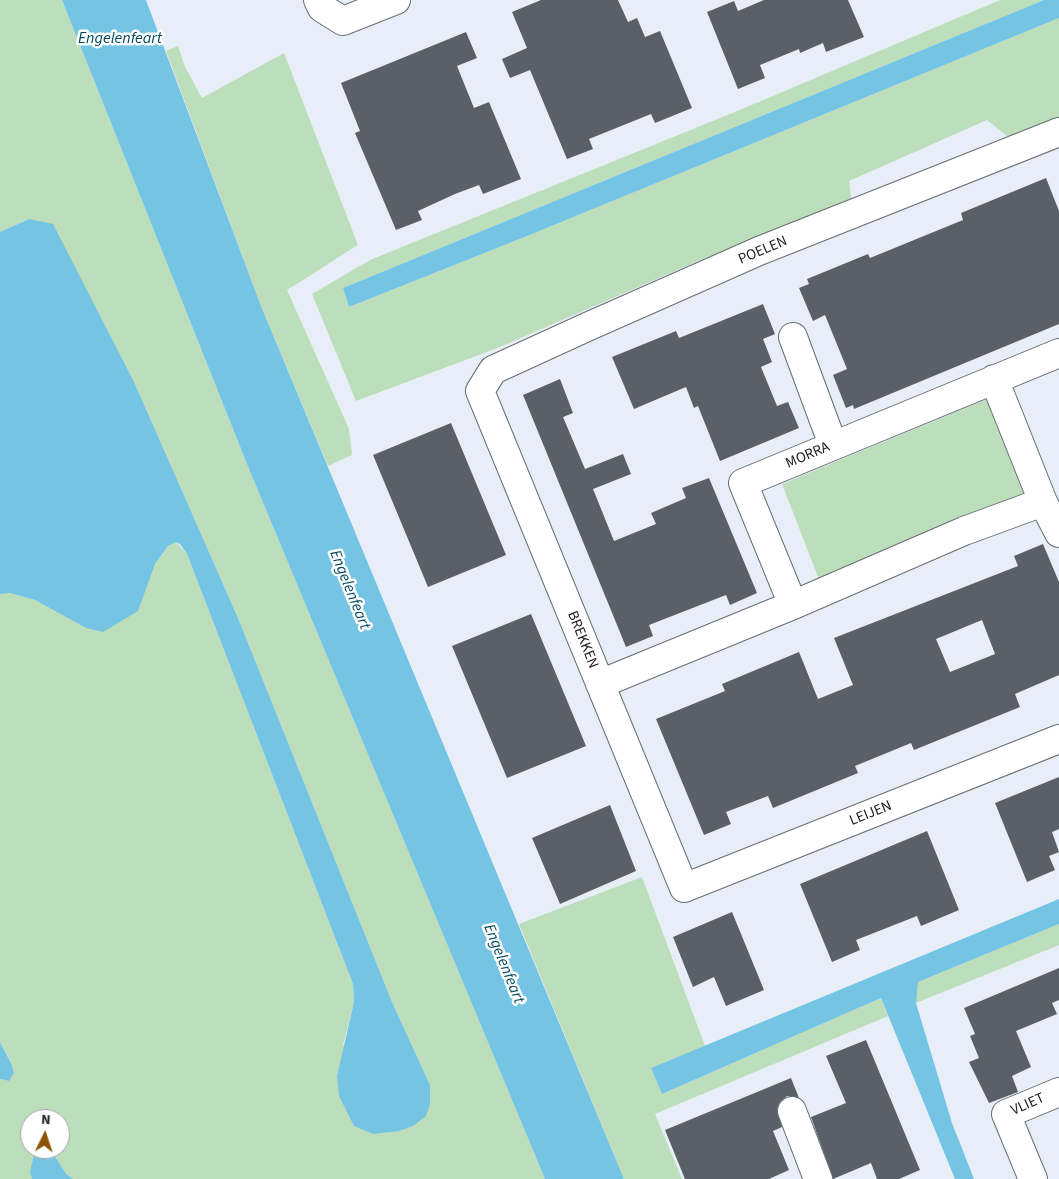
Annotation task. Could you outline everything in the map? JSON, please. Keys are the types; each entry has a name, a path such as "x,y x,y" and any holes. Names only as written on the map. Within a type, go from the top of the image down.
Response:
{"street":[{"path":"320,4 343,22 396,0"},
{"name":"POELEN","path":"480,391 493,370 587,327 759,252 1059,132"},
{"path":"793,337 833,445"},
{"name":"MORRA","path":"793,605 743,483 1059,353"},
{"path":"994,380 1043,502 1059,533"},
{"name":"BREKKEN","path":"480,391 684,888"},
{"path":"600,684 793,605 964,531 1043,502"},
{"name":"LEIJEN","path":"684,888 1059,739"},
{"name":"VLIET","path":"1033,1179 1006,1114 1059,1092"},
{"path":"792,1112 809,1176"}],"green space":[{"path":"0,0 62,0 249,469 545,1179 0,1179 0,1079 9,1081 11,1062 0,1042 0,594 10,593 35,600 86,628 155,564 168,546 176,542 187,554 353,984 354,1002 343,1045 430,1104 430,1085 392,1002 238,618 135,384 29,219 0,232"},
{"path":"1000,0 1044,0 343,288 349,307 1059,18 1059,119 1008,137 987,120 849,181 852,204 698,261 500,347 356,401 312,294 370,260 735,112"},
{"path":"178,46 185,67 202,98 284,53 358,245 287,290 349,429 352,455 328,466 261,306 166,51"},
{"path":"992,397 1030,498 820,582 782,484"},
{"path":"642,877 705,1046 651,1068 662,1094 881,998 888,1016 655,1114 682,1179 624,1179 519,924"},
{"path":"1059,924 1059,945 916,1003 912,993 918,982"}],"water":[{"name":"Engelenfeart","path":"62,0 146,0 261,306 624,1179 545,1179 249,469"},
{"path":"1044,0 1059,0 1059,18 349,307 343,288"},
{"path":"29,219 53,224 135,384 238,618 392,1002 430,1085 430,1104 426,1116 413,1126 399,1131 373,1134 354,1126 339,1096 337,1076 354,1002 353,984 187,554 180,544 176,542 168,546 155,564 138,611 103,632 86,628 35,600 10,593 0,594 0,232"},
{"path":"1059,899 1059,924 918,982 916,1003 952,1123 974,1179 955,1179 881,998 662,1094 651,1068"},
{"path":"0,1042 14,1073 9,1081 0,1079"},
{"path":"33,1159 57,1159 66,1174 73,1179 32,1179 30,1172"}],"building":[{"path":"541,0 618,0 628,22 637,18 645,37 660,31 692,108 655,123 651,114 589,139 593,149 567,159 530,70 510,78 502,59 527,48 512,12"},
{"path":"764,0 848,0 864,37 826,52 823,43 800,53 799,49 760,65 765,78 738,89 707,12 734,1 738,11"},
{"path":"466,32 477,58 457,66 474,108 489,102 521,179 483,194 479,185 455,194 418,211 422,220 396,230 355,133 360,131 341,83"},
{"path":"1046,178 1059,211 1059,324 854,409 853,405 846,408 833,375 847,369 825,315 813,321 799,288 809,284 807,279 868,254 870,258 963,220 961,213"},
{"path":"763,304 775,334 763,339 772,362 761,367 777,406 788,402 799,428 720,461 698,406 694,408 686,387 634,409 612,357 676,331 679,338"},
{"path":"560,379 573,413 563,417 585,469 623,454 631,474 593,489 614,541 656,524 651,513 686,498 682,488 709,478 757,593 730,605 726,595 649,625 653,636 626,647 523,395"},
{"path":"451,423 506,555 428,587 373,455"},
{"path":"1043,544 1059,582 1059,675 1015,694 1020,707 914,750 911,743 855,766 858,773 773,808 768,796 726,812 731,824 704,835 656,719 725,691 722,684 799,652 818,699 853,685 834,638 1018,566 1014,556","holes":["982,620 995,654 950,672 936,639"]},
{"path":"531,614 586,746 507,778 452,646"},
{"path":"1059,777 1059,829 1052,832 1059,852 1049,856 1055,870 1027,882 995,803"},
{"path":"610,805 636,871 560,904 532,838"},
{"path":"927,831 959,910 921,926 917,916 856,940 860,950 832,962 800,884"},
{"path":"732,912 764,990 726,1006 714,977 693,987 673,937"},
{"path":"1059,968 1059,1000 1052,1003 1057,1014 1016,1031 1031,1067 1012,1076 1018,1092 989,1103 969,1062 979,1058 970,1036 975,1034 964,1008"},
{"path":"866,1040 920,1170 899,1179 877,1179 871,1163 833,1179 811,1117 846,1103 826,1056"},
{"path":"791,1078 799,1098 787,1096 780,1102 777,1109 782,1127 773,1131 789,1170 769,1179 685,1179 665,1130"}]}
